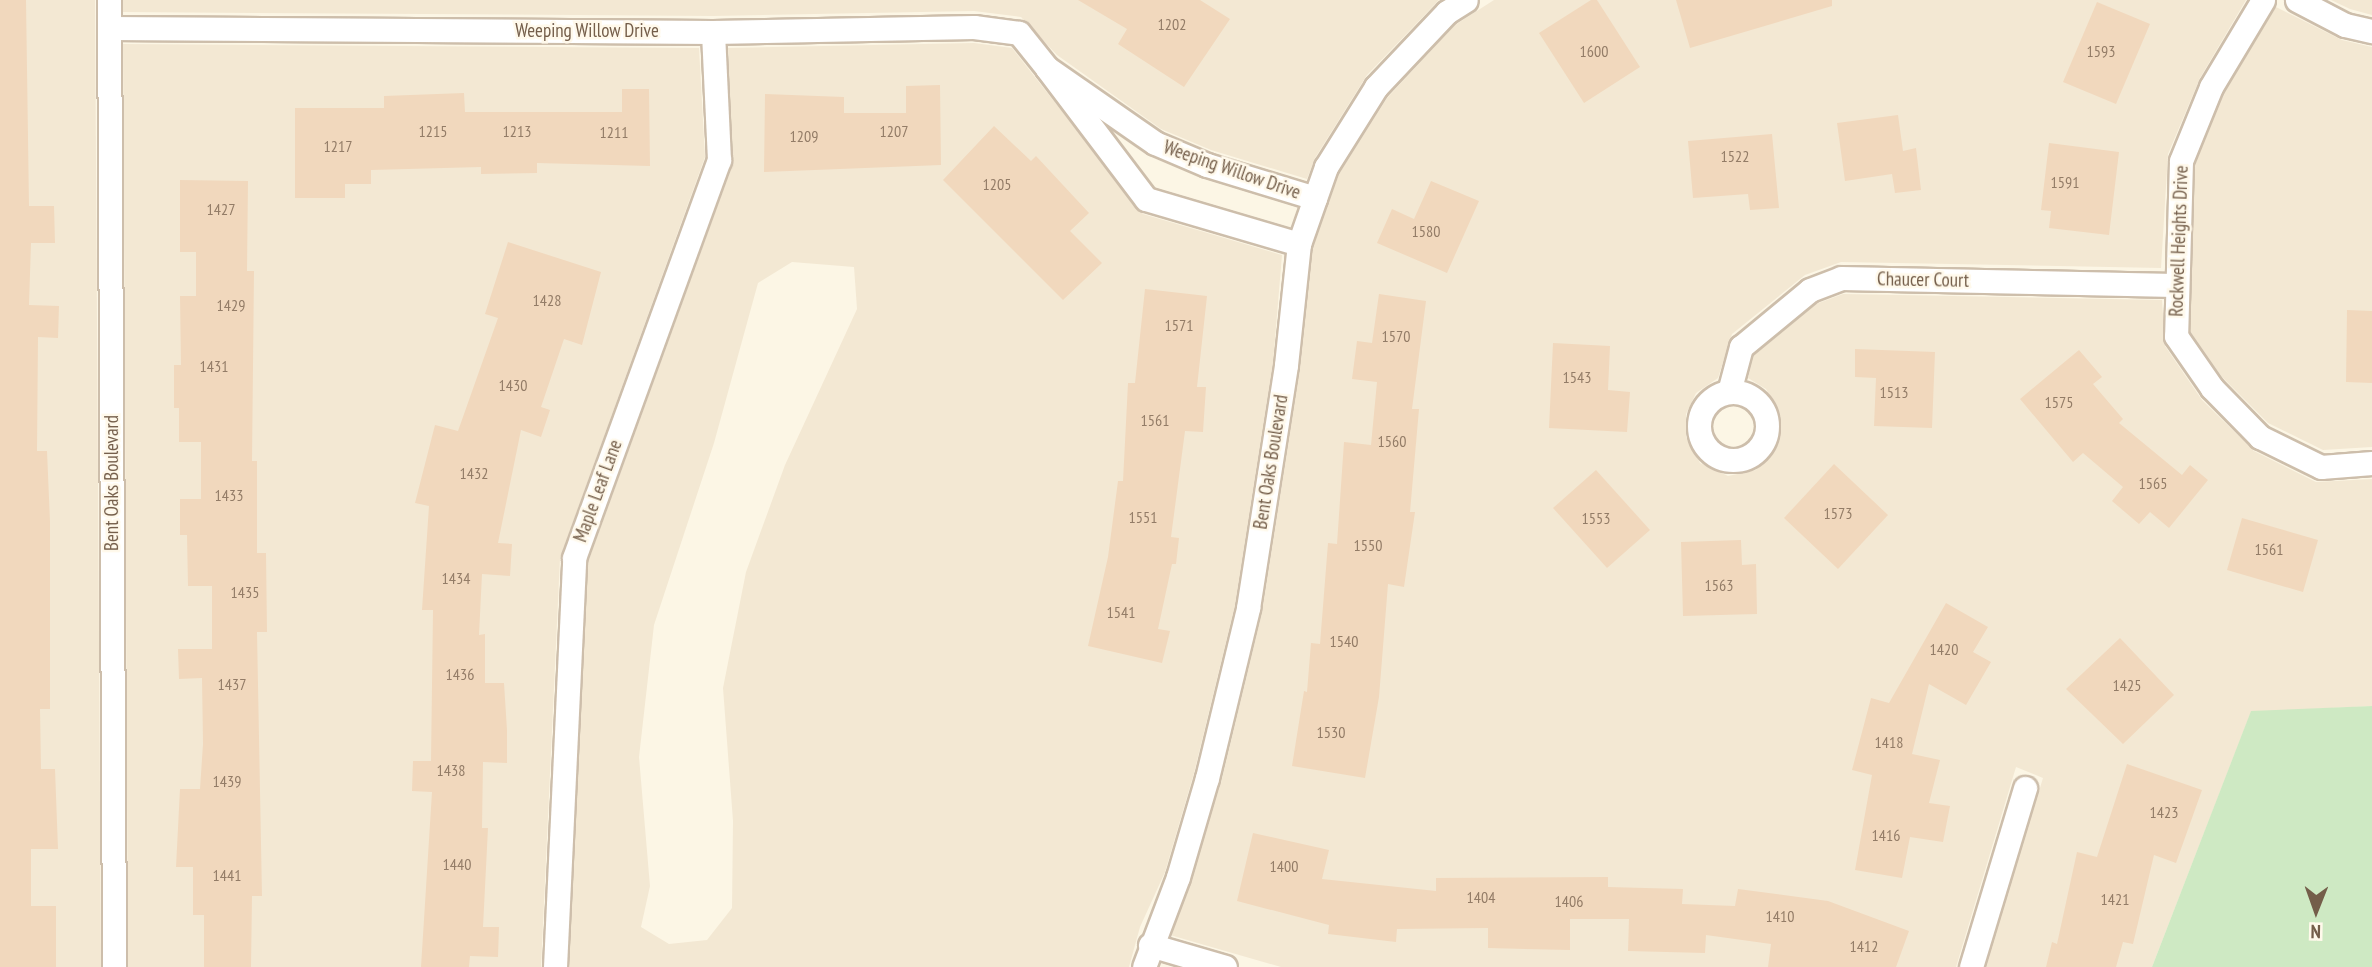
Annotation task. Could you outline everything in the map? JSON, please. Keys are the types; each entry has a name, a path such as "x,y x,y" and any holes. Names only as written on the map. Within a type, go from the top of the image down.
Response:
{"street":[{"name":"Bent Oaks Boulevard","path":"109,0 114,967"},
{"name":"Bent Oaks Boulevard","path":"1147,956 1178,877 1208,778 1248,608 1286,365 1299,244 1326,167 1376,87 1447,12 1466,0"},
{"name":"Rockwell Heights Drive","path":"2263,0 2211,87 2180,161 2175,285 2176,336 2212,388 2260,437 2321,467 2372,463"},
{"path":"2297,0 2345,25 2372,31"},
{"name":"Weeping Willow Drive","path":"109,28 713,32 974,27 1019,33 1146,199 1299,244"},
{"name":"Maple Leaf Lane","path":"555,967 574,558 719,160 713,32"},
{"name":"Weeping Willow Drive","path":"1048,68 1155,143 1207,165 1315,198"},
{"name":"Chaucer Court","path":"1729,391 1741,347 1810,290 1841,278 2175,285"},
{"path":"1971,967 2025,788"},
{"path":"1147,956 1225,967"}],"shaded area":[{"path":"0,0 95,0 101,967 0,967"},
{"path":"123,0 1439,0 1367,75 1315,158 1307,179 1211,150 1161,129 1057,55 1021,17 974,11 713,16 123,12"},
{"path":"1494,0 2246,0 2200,78 2168,154 2161,268 1841,262 1805,275 1732,334 1718,378 1696,393 1686,414 1686,437 1700,463 1728,476 1756,470 1778,445 1780,414 1766,389 1748,378 1753,356 1816,304 1843,294 2162,300 2165,346 2202,400 2254,451 2316,482 2372,479 2372,706 2251,712 2152,967 1985,967 2043,778 2016,767 1956,967 1281,967 1170,935 1221,783 1262,612 1300,368 1312,248 1339,174 1387,98 1455,25"},
{"path":"2331,0 2372,0 2372,15 2350,9"},
{"path":"2276,7 2342,40 2372,47 2372,447 2323,450 2268,423 2222,377 2190,331 2195,165 2223,94"},
{"path":"974,43 1012,48 1143,214 1282,255 1273,363 1235,605 1194,773 1165,872 1140,927 1129,967 569,967 588,562 732,166 728,48","holes":["792,262 854,267 857,309 785,465 746,572 723,688 733,821 732,908 707,940 669,944 641,927 650,886 639,757 654,625 714,443 758,283"]},
{"path":"123,44 699,48 705,157 560,558 541,967 128,967"}],"green space":[{"path":"2372,706 2372,967 2152,967 2251,711"}],"building":[{"path":"0,0 26,0 29,206 54,206 55,243 31,243 29,305 59,306 58,338 38,337 37,451 47,451 50,521 50,709 40,709 41,769 55,769 58,849 31,849 31,906 56,906 56,967 0,967"},
{"path":"1078,0 1200,0 1230,19 1184,87 1118,44 1127,29"},
{"path":"1591,0 1597,0 1640,67 1584,103 1539,33"},
{"path":"1676,0 1832,0 1832,6 1690,48"},
{"path":"2097,2 2150,24 2116,104 2063,82"},
{"path":"940,85 941,165 764,172 765,94 844,97 844,113 906,113 906,86"},
{"path":"622,89 649,89 650,166 537,163 537,173 481,174 481,167 371,170 371,184 345,184 345,198 295,198 295,108 384,108 384,96 464,93 465,112 622,112"},
{"path":"1898,115 1903,151 1916,148 1921,190 1895,193 1892,174 1845,181 1837,123"},
{"path":"994,126 1031,161 1036,156 1089,213 1070,231 1102,263 1063,300 943,180"},
{"path":"1772,134 1779,208 1750,210 1748,194 1693,198 1688,141"},
{"path":"2049,143 2119,152 2109,235 2049,228 2051,211 2041,210"},
{"path":"180,180 248,181 247,271 254,271 252,461 257,461 257,553 266,553 267,632 257,632 262,896 252,896 251,967 204,967 204,915 193,915 193,867 176,867 180,789 200,789 203,744 202,678 179,679 178,649 212,649 212,586 188,586 187,535 180,535 180,499 201,499 201,442 179,442 179,408 174,408 174,365 181,365 180,296 196,296 196,252 180,252"},
{"path":"1431,181 1479,201 1447,273 1377,243 1392,209 1414,219"},
{"path":"508,242 601,272 582,345 564,339 541,407 550,410 541,437 521,430 498,543 512,544 510,576 482,574 479,635 485,634 485,683 504,683 507,730 507,763 483,762 482,828 488,828 483,927 499,927 498,957 470,956 469,967 421,967 432,792 412,791 413,761 431,761 433,610 422,610 429,506 415,503 435,425 458,431 498,318 485,314"},
{"path":"1145,289 1207,296 1197,387 1206,387 1203,432 1185,431 1171,537 1179,538 1176,564 1172,564 1158,629 1170,631 1162,663 1088,646 1108,557 1118,481 1123,481 1128,383 1135,383"},
{"path":"1379,294 1426,301 1412,409 1419,409 1410,512 1415,512 1404,587 1388,584 1379,697 1365,778 1292,766 1304,691 1307,692 1311,643 1320,644 1328,543 1337,544 1344,442 1371,445 1377,382 1352,379 1357,341 1372,343"},
{"path":"2347,310 2372,311 2372,383 2346,382"},
{"path":"1553,343 1610,346 1608,390 1630,392 1627,432 1549,428"},
{"path":"1855,349 1935,352 1932,428 1874,426 1876,378 1855,377"},
{"path":"2079,350 2102,377 2093,384 2123,419 2119,423 2182,475 2190,465 2208,480 2169,528 2150,512 2139,524 2112,501 2123,487 2083,453 2073,462 2020,399"},
{"path":"1834,464 1888,515 1838,569 1784,518"},
{"path":"1596,470 1650,530 1607,568 1553,508"},
{"path":"2242,518 2318,540 2303,592 2227,570"},
{"path":"1741,540 1742,565 1756,564 1757,614 1683,616 1681,542"},
{"path":"1946,603 1988,627 1973,652 1991,662 1966,705 1929,684 1912,754 1940,760 1929,803 1950,806 1943,842 1910,837 1902,878 1855,870 1872,775 1852,770 1871,698 1889,703"},
{"path":"2120,638 2174,695 2123,744 2066,689"},
{"path":"2127,764 2202,790 2176,863 2154,855 2133,944 2123,942 2116,967 2046,967 2052,942 2057,944 2077,852 2097,857"},
{"path":"1253,833 1329,850 1322,879 1436,891 1436,878 1608,877 1608,887 1683,889 1682,904 1735,906 1738,889 1828,901 1909,931 1896,967 1768,967 1771,944 1706,935 1705,953 1628,951 1629,919 1570,919 1570,950 1488,948 1488,928 1397,929 1396,942 1328,934 1329,925 1237,901"}]}
